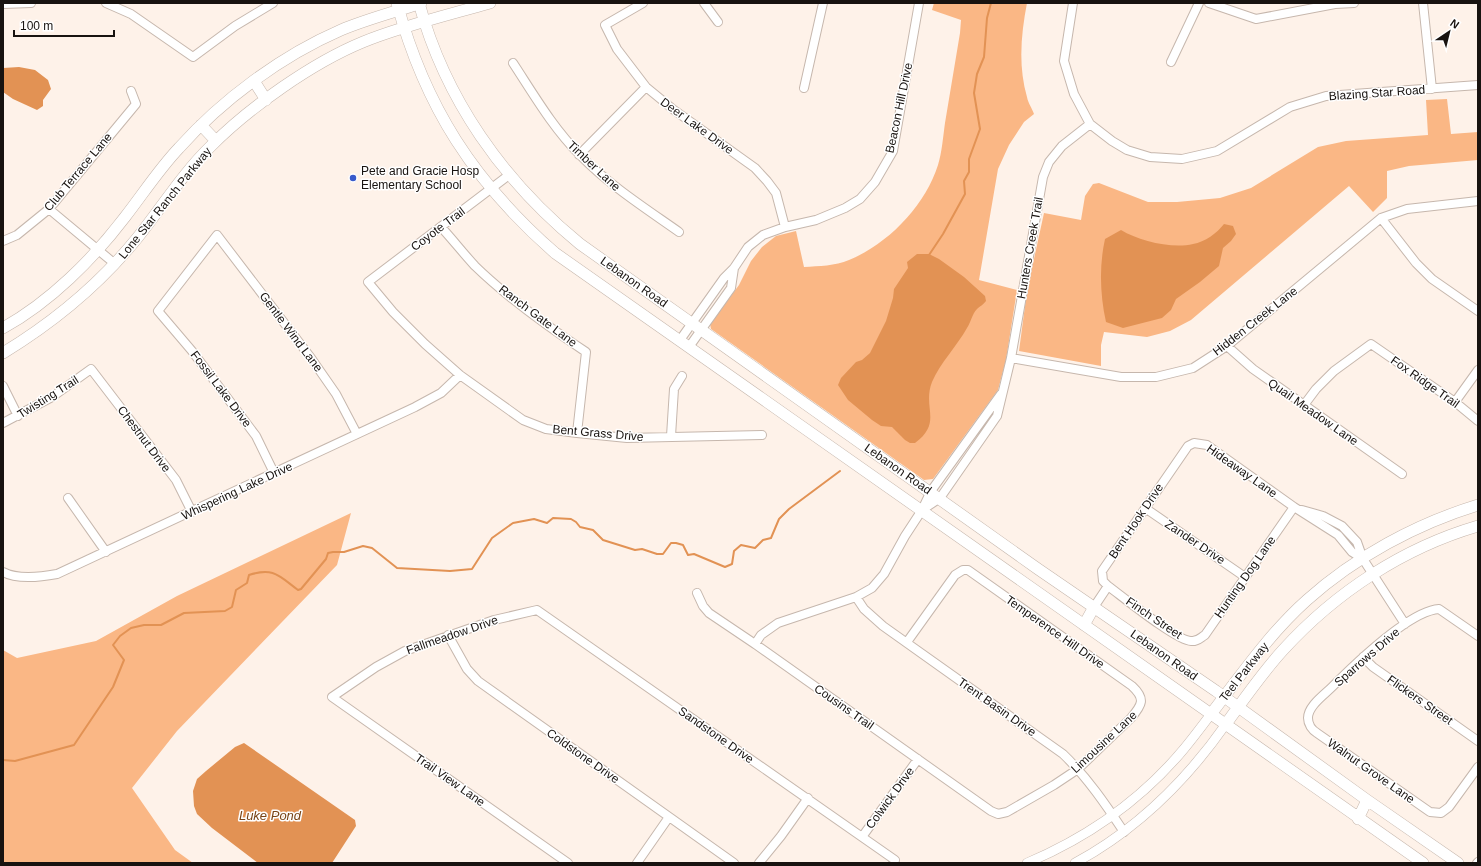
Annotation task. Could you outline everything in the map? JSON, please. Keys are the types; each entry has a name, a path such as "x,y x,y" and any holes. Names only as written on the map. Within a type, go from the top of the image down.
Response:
{"main road":[{"name":"Lone Star Ranch Parkway","path":"3,328 28,312 66,282 98,250 116,229 178,148 239,91 295,54 340,31 398,7 420,3"},
{"name":"Lebanon Road","path":"420,3 424,23 442,69 460,104 476,131 508,175 546,216 580,244 1458,863"},
{"name":"Lone Star Ranch Parkway","path":"3,353 35,333 68,308 98,282 138,237 185,175 216,141 228,129 266,100 338,53 364,42 490,3"},
{"name":"Lebanon Road","path":"398,7 404,29 423,77 443,119 469,162 491,189 520,220 555,253 1422,863"},
{"path":"254,81 266,100"},
{"path":"201,125 216,141"},
{"name":"Teel Parkway","path":"1211,714 1269,640 1306,601 1327,583 1396,539 1431,522 1478,505"},
{"name":"Teel Parkway","path":"1226,724 1259,679 1301,631 1337,599 1372,574 1405,555 1435,540 1478,526"},
{"path":"1084,625 1094,607"},
{"path":"1348,811 1367,800"},
{"path":"1358,819 1367,800"}],"street":[{"path":"3,4 31,3"},
{"path":"106,3 131,14 194,57 263,5 273,3"},
{"name":"Deer Lake Drive","path":"643,3 605,25 618,49 646,87 674,110 755,168 776,193 785,227"},
{"path":"704,3 718,22"},
{"path":"804,88 823,3"},
{"name":"Beacon Hill Drive","path":"684,343 692,322 724,278 734,268 748,247 763,235 785,227 816,220 845,208 860,199 875,182 893,151 920,3"},
{"name":"Blazing Star Road","path":"1073,3 1064,61 1074,94 1090,124 1112,141 1128,150 1150,157 1182,159 1217,150 1290,107 1326,96 1478,86"},
{"path":"1171,62 1199,3"},
{"path":"1209,3 1256,19 1335,4 1354,3"},
{"path":"1423,3 1432,89"},
{"name":"Timber Lane","path":"513,63 552,122 579,155 614,186 679,232"},
{"path":"579,155 646,87"},
{"name":"Club Terrace Lane","path":"3,241 17,235 49,209 136,104 131,91"},
{"name":"Hunters Creek Trail","path":"922,510 940,498 997,416 1004,390 1042,177 1049,162 1062,146 1090,124"},
{"name":"Coyote Trail","path":"368,282 508,175"},
{"name":"Hidden Creek Lane","path":"1010,358 1121,377 1156,377 1193,368 1227,346 1381,218 1407,209 1478,201"},
{"path":"49,209 115,264"},
{"path":"1381,218 1432,280 1478,311"},
{"name":"Ranch Gate Lane","path":"441,227 475,266 515,302 586,352 577,433"},
{"name":"Gentle Wind Lane","path":"158,311 218,235 327,381 336,394 357,434"},
{"name":"Beacon Hill Drive","path":"684,343 702,329 731,288 734,268"},
{"name":"Bent Grass Drive","path":"368,282 402,321 460,375 523,420 546,429 627,438 762,435"},
{"name":"Fossil Lake Drive","path":"158,311 192,351 256,436 274,473"},
{"name":"Fox Ridge Trail","path":"1304,405 1316,389 1334,371 1371,344 1455,402 1478,421"},
{"name":"Quail Meadow Lane","path":"1227,346 1253,370 1402,474"},
{"name":"Twisting Trail","path":"3,423 52,397 91,369"},
{"name":"Chestnut Drive","path":"91,369 176,480 192,512"},
{"path":"1455,402 1478,370"},
{"name":"Whispering Lake Drive","path":"3,572 25,577 43,577 57,574 192,512 441,393 460,375"},
{"path":"671,436 674,389 682,376"},
{"path":"3,386 18,416"},
{"name":"Hunters Creek Trail","path":"756,644 761,635 778,623 856,597 865,593 878,581 904,536 922,510 930,491 987,411 1004,390"},
{"name":"Hideaway Lane","path":"1188,446 1194,443 1207,445 1294,507 1323,516 1342,526 1357,542 1363,559 1405,624"},
{"name":"Bent Hook Drive","path":"1108,586 1103,581 1102,571 1188,446"},
{"path":"68,498 106,552"},
{"name":"Hunting Dog Lane","path":"1191,641 1197,640 1205,635 1294,507"},
{"name":"Zander Drive","path":"1144,508 1245,577"},
{"name":"Temperence Hill Drive","path":"906,642 955,575 963,570 968,570 1132,686 1140,694 1142,699"},
{"path":"1094,607 1108,586"},
{"name":"Finch Street","path":"1108,586 1183,639 1191,641"},
{"name":"Cousins Trail","path":"697,593 703,606 709,613 756,644 991,811 998,814"},
{"name":"Trent Basin Drive","path":"856,597 864,609 872,617 1056,748 1078,769 1124,832"},
{"name":"Sparrows Drive","path":"1308,719 1310,712 1317,702 1363,657 1405,624 1430,610 1439,609 1478,636"},
{"name":"Fallmeadow Drive","path":"332,697 376,667 406,651 494,620 537,610"},
{"name":"Sandstone Drive","path":"537,610 808,798 894,862"},
{"name":"Coldstone Drive","path":"448,635 467,669 478,681 734,863"},
{"name":"Flickers Street","path":"1363,657 1372,667 1478,741"},
{"name":"Trail View Lane","path":"332,697 568,863"},
{"name":"Limousine Lane","path":"998,814 1006,812 1054,785 1078,769 1139,710 1142,699"},
{"name":"Teel Parkway","path":"1027,863 1071,842 1112,815 1164,770 1183,750 1211,714"},
{"name":"Walnut Grove Lane","path":"1308,719 1310,726 1317,733 1425,810 1430,812 1441,813 1452,804 1478,767"},
{"name":"Teel Parkway","path":"1075,863 1124,832 1150,810 1186,775 1226,724"},
{"name":"Colwick Drive","path":"862,837 918,759"},
{"path":"759,863 782,836 808,798"},
{"path":"637,863 669,817"}],"shaded area":[{"path":"934,3 1027,3 1023,26 1021,62 1028,101 1034,114 1024,122 1009,145 998,169 979,280 1017,290 1006,360 998,390 933,479 924,480 711,329 710,324 739,285 751,261 762,247 776,236 796,231 804,267 833,265 844,262 863,253 891,234 914,209 924,195 938,165 961,20 932,10"},
{"path":"1447,99 1451,134 1478,132 1478,160 1409,166 1387,171 1387,198 1373,212 1349,186 1191,320 1170,331 1147,337 1104,332 1101,345 1101,366 1019,351 1027,291 1044,213 1081,220 1085,196 1093,184 1099,183 1148,202 1177,202 1220,198 1251,188 1318,147 1346,141 1428,135 1426,100"},
{"path":"351,513 337,565 177,731 132,788 175,850 193,863 3,863 3,650 17,658 96,641 177,596"}],"water":[{"path":"19,67 35,70 48,80 51,89 43,100 43,106 37,110 13,99 3,92 3,68"},
{"path":"1224,224 1233,226 1236,234 1223,248 1219,266 1176,299 1171,310 1162,318 1123,328 1106,322 1102,301 1101,280 1105,239 1121,230 1146,241 1166,245 1185,245 1197,243 1206,239 1218,231"},
{"path":"917,254 929,254 939,259 964,277 985,296 986,301 975,311 963,335 935,375 930,391 930,421 928,428 915,443 910,443 892,427 881,426 872,420 848,400 838,385 841,378 856,362 862,360 870,353 886,321 893,298 894,289 908,268 907,262"},
{"name":"Luke Pond","path":"244,743 355,820 356,826 332,863 258,863 212,828 197,814 194,806 193,791 197,779 235,747"}],"waterway":[{"path":"929,255 943,234 965,194 964,181 969,172 969,159 980,129 974,93 977,74 984,57 987,18 991,3"},
{"path":"3,760 15,761 74,745 113,687 124,660 113,645 120,636 131,628 144,625 161,625 184,613 225,611 232,607 236,590 247,583 249,575 265,572 276,574 298,590 301,589 326,559 328,553 344,552 363,546 372,548 397,568 450,571 472,569 492,538 513,523 534,519 547,523 553,518 571,519 580,527 593,530 603,540 635,550 642,549 657,554 663,554 671,543 676,543 683,545 688,555 694,554 725,567 732,564 734,551 741,545 755,548 763,540 771,538 779,519 789,509 840,471"}],"place":[{"name":"Pete and Gracie Hosp Elementary School","path":"353,178"}]}
